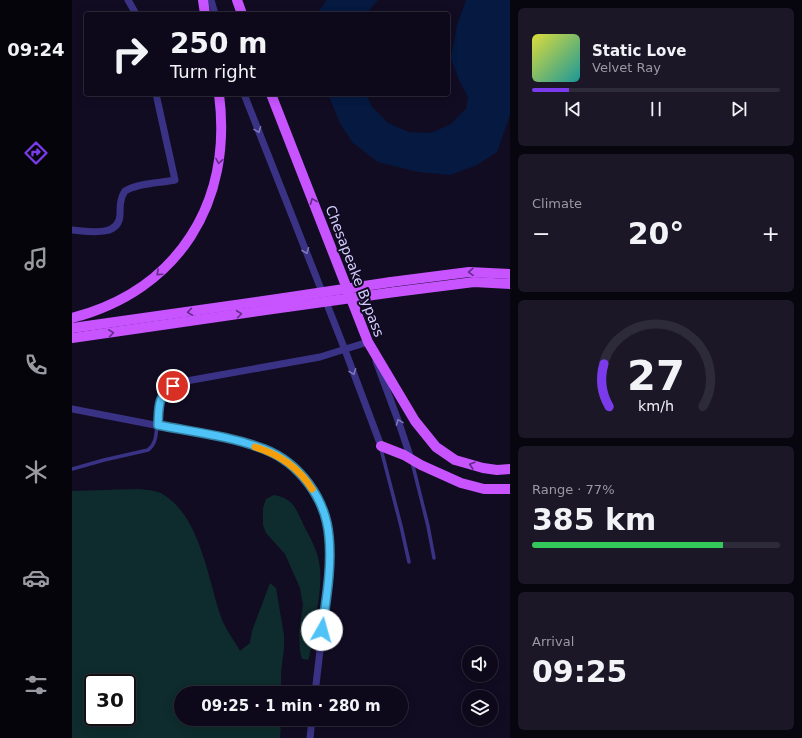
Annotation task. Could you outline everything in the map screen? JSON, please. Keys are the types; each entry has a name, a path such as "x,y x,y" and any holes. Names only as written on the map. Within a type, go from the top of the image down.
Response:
{"main road":[{"path":"203,0 205,12"},
{"path":"237,0 241,12"},
{"path":"72,318 108,306 136,291 173,260 192,234 202,218 217,173 222,142 219,96"},
{"name":"Chesapeake Bypass","path":"272,96 368,342"},
{"path":"72,338 393,287 469,272 510,274"},
{"path":"393,287 474,282 510,284"},
{"path":"72,328 285,303"},
{"path":"368,342 415,422 436,447 455,460 467,464 497,470 510,470"},
{"path":"380,446 461,483 484,489 510,489"}],"street":[{"path":"128,0 135,12"},
{"path":"211,0 214,12"},
{"path":"72,230 101,231 112,229 118,223 121,199 125,191 132,187 175,180 156,96"},
{"path":"245,96 345,350 380,446"},
{"path":"158,425 159,404 165,391 181,382 320,357 368,342"},
{"name":"Chesapeake Bypass","path":"368,342 411,459"},
{"path":"72,409 237,441 264,450 289,464 309,485 323,510 328,523 330,538 330,566 316,686"},
{"path":"310,738 311,726"}],"lane":[{"path":"72,469 148,450 152,447 154,442 158,425"},
{"path":"380,446 409,562"},
{"path":"411,459 428,526 434,558"}],"green space":[{"path":"138,489 161,493 176,505 186,518 194,533 207,568 216,602 223,621 240,651 250,643 252,631 270,583 276,588 284,635 281,686 174,686 174,726 281,726 280,738 72,738 72,491"},
{"path":"274,495 286,499 294,506 313,544 319,560 320,589 308,660 302,659 300,651 299,632 303,605 300,588 285,554 266,533 263,525 263,508 266,499"}],"water":[{"path":"327,0 378,0 368,12 319,11"},
{"path":"466,0 510,0 510,115 497,152 477,165 450,175 418,172 378,162 352,142 340,123 329,96 367,96 372,107 388,123 409,132 431,133 451,124 466,109 468,97 459,80 451,58 457,25"}],"slow traffic":[{"path":"255,447 277,456 289,464 300,474 312,489"}],"route":[{"path":"173,386 165,391 159,404 158,425 237,441 264,450 289,464 300,474 317,497 328,523 330,538 330,566 322,630"}]}
